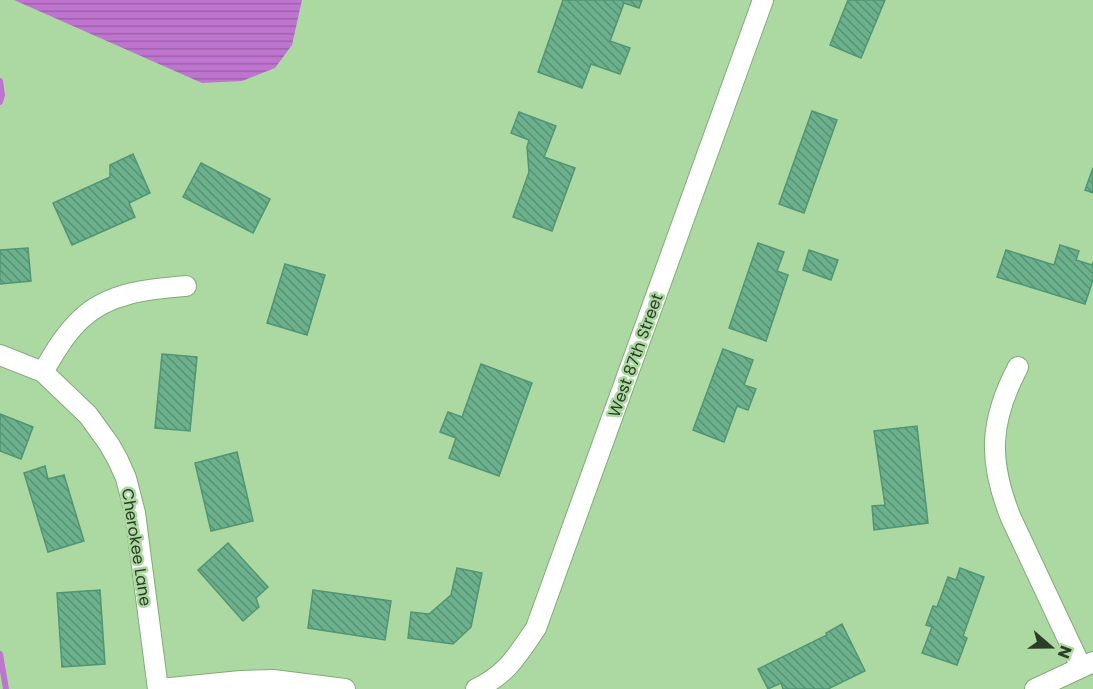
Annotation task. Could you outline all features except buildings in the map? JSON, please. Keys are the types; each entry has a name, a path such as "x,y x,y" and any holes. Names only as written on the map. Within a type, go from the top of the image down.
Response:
{"street":[{"name":"West 87th Street","path":"476,689 489,683 511,665 536,628 763,0"},
{"path":"43,372 63,340 82,317 98,307 128,293 186,286"},
{"name":"Cherokee Lane","path":"0,355 43,372 88,415 109,444 126,478 135,513 159,689"},
{"path":"1018,368 1004,393 994,443 995,470 1011,518 1087,664 1035,689"},
{"path":"159,689 273,680 345,689"}],"shaded area":[{"path":"14,0 302,0 292,45 275,68 242,81 202,83"}],"waterway":[{"path":"0,81 2,95 0,102"},
{"path":"0,654 6,689"}]}
